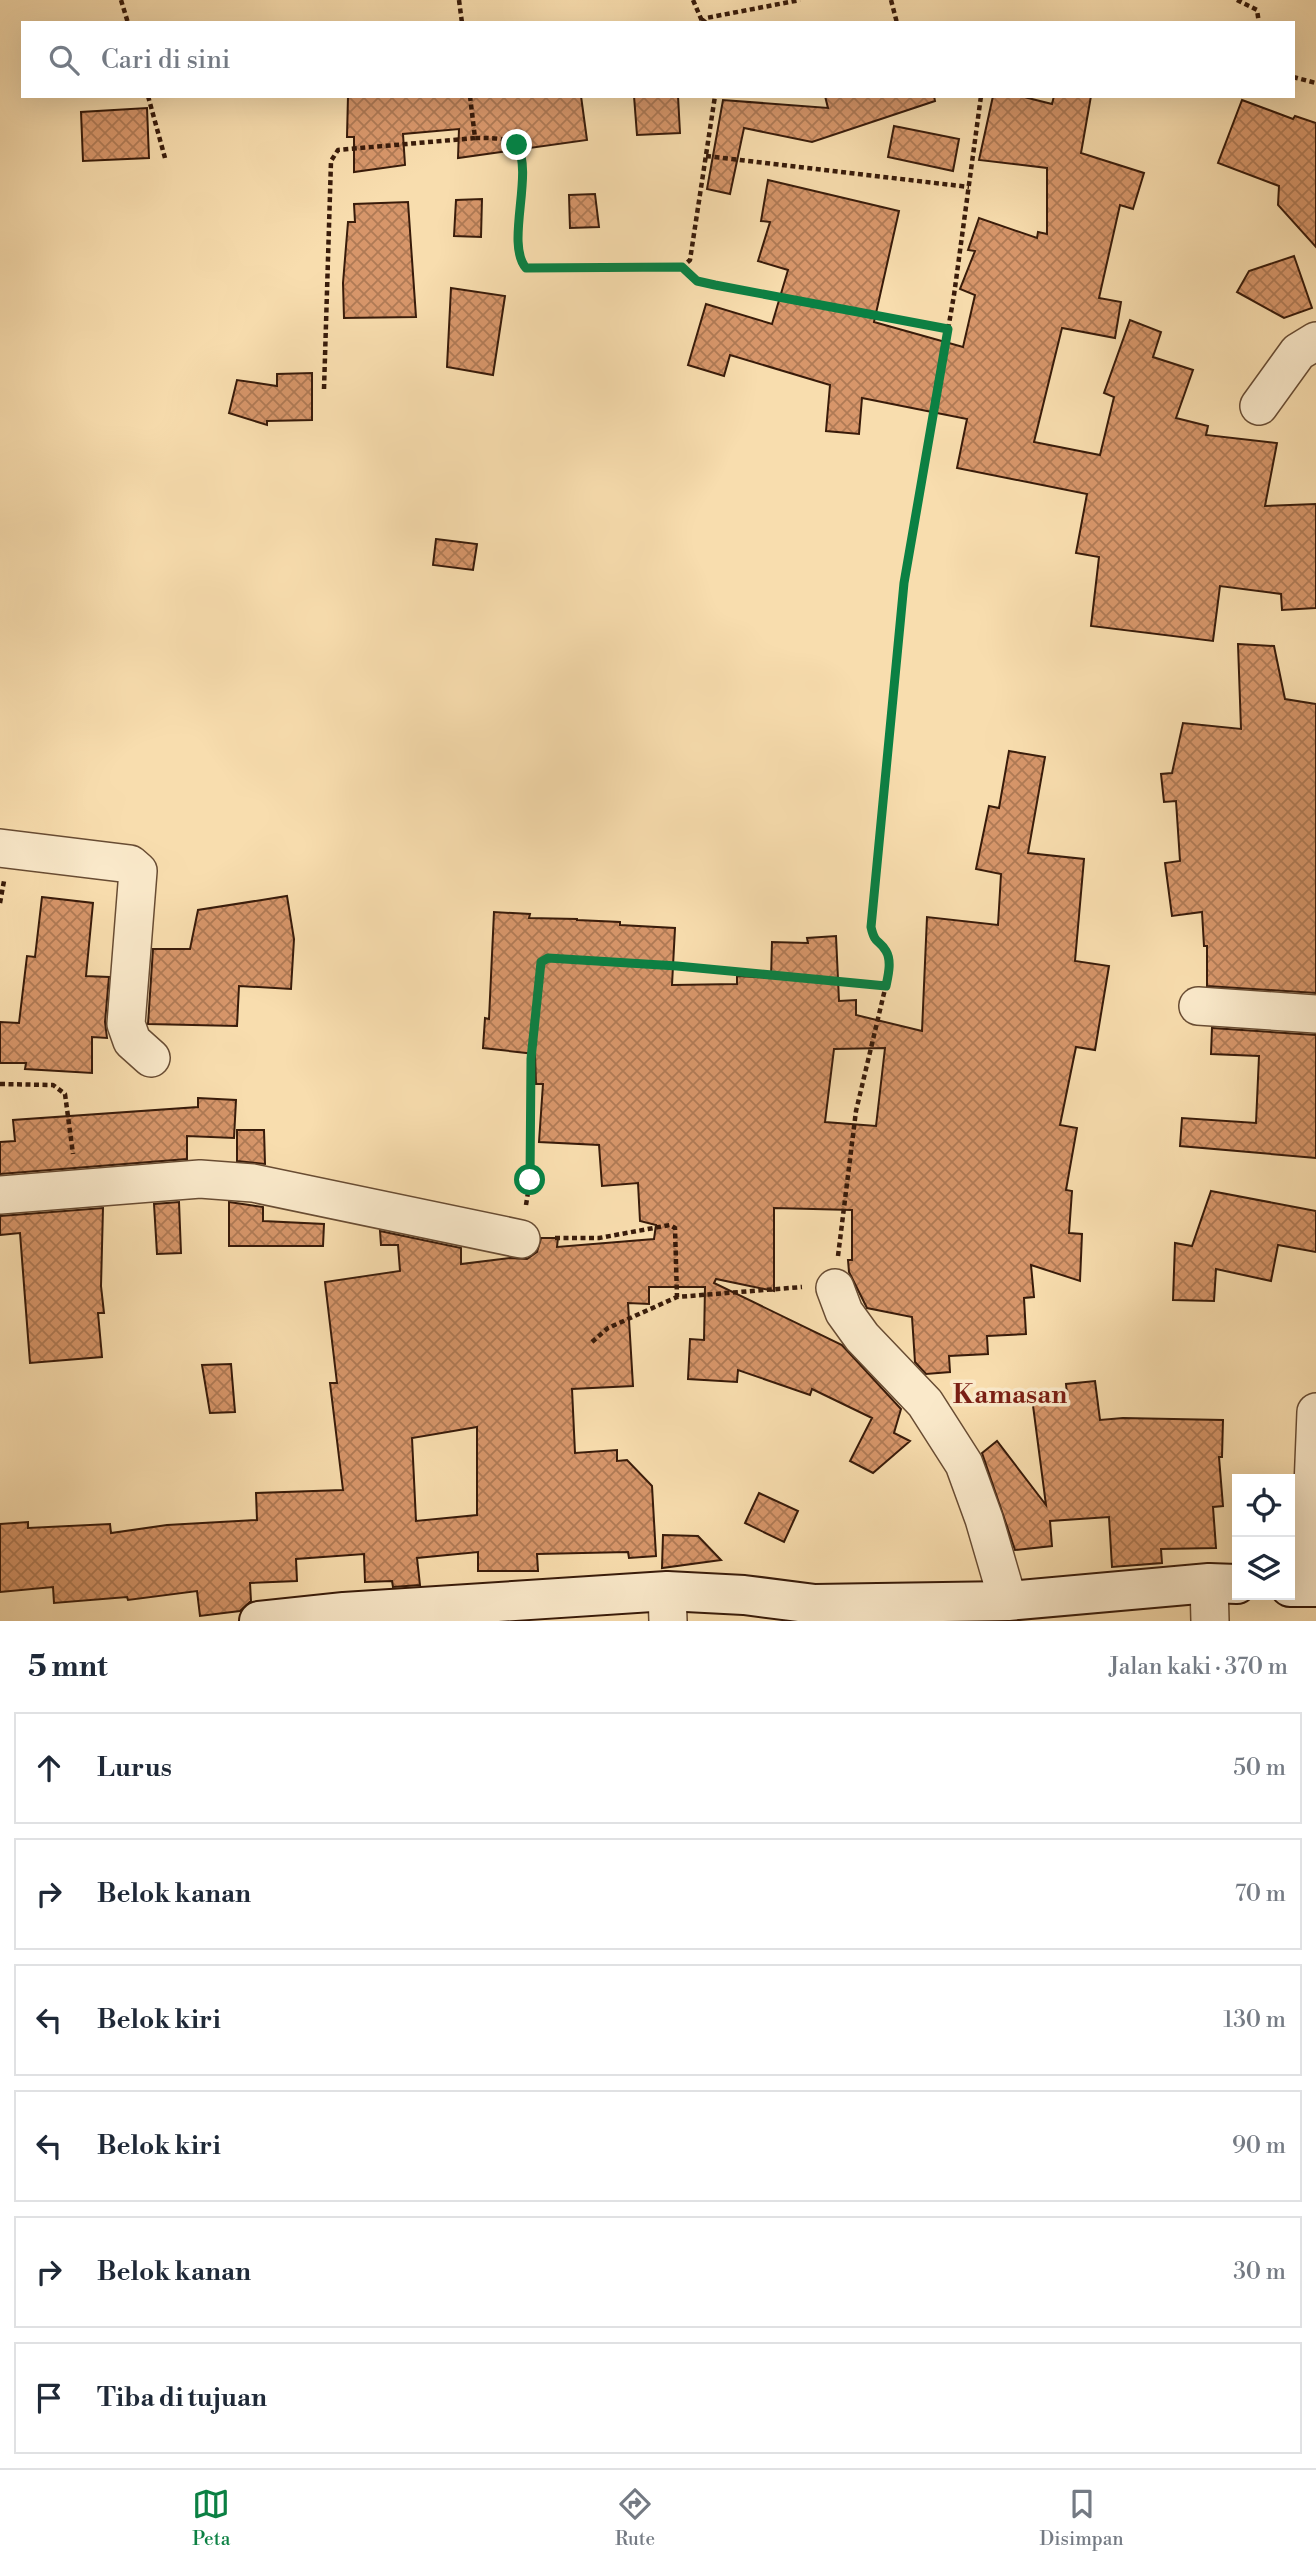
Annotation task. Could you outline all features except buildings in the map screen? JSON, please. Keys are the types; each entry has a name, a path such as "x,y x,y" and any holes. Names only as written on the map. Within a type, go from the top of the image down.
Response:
{"street":[{"path":"1259,406 1298,352 1316,341"},
{"path":"0,848 130,864 138,871 126,1024 132,1041 151,1058"},
{"path":"1198,1006 1316,1014"},
{"path":"0,1195 200,1179 254,1183 521,1238"},
{"path":"820,1287 844,1311 862,1337 925,1403 964,1464 1009,1601"},
{"path":"1305,1587 1316,1412"},
{"path":"260,1621 344,1612 667,1606 744,1595 879,1612 1223,1584 1210,1621"}],"path":[{"path":"121,0 127,21"},
{"path":"459,0 462,21"},
{"path":"693,0 702,21"},
{"path":"706,21 800,0"},
{"path":"891,0 896,21"},
{"path":"1237,0 1257,10 1259,21"},
{"path":"1295,78 1316,83"},
{"path":"149,98 165,158"},
{"path":"470,98 475,138"},
{"path":"324,389 331,161 338,150 475,138 510,142 520,150 522,168 519,256 526,268 682,267 690,260 715,98"},
{"path":"592,1342 608,1328 677,1297 820,1287 856,1111 890,968 886,951 874,940 871,927 904,583 948,329 981,98"},
{"path":"706,156 969,187"},
{"path":"682,267 697,281 948,329"},
{"path":"677,1297 675,1228 670,1225 599,1238 521,1238 530,1180 531,1059 541,962 548,958 677,966 886,986"},
{"path":"0,1084 53,1085 65,1094 77,1188"}],"district":[{"name":"Kamasan","path":"1010,1395"}],"route":[{"path":"517,145 522,168 519,256 526,268 682,267 697,281 948,329 904,583 871,927 874,940 886,951 890,968 886,986 677,966 548,958 541,962 531,1059 530,1180"}]}
